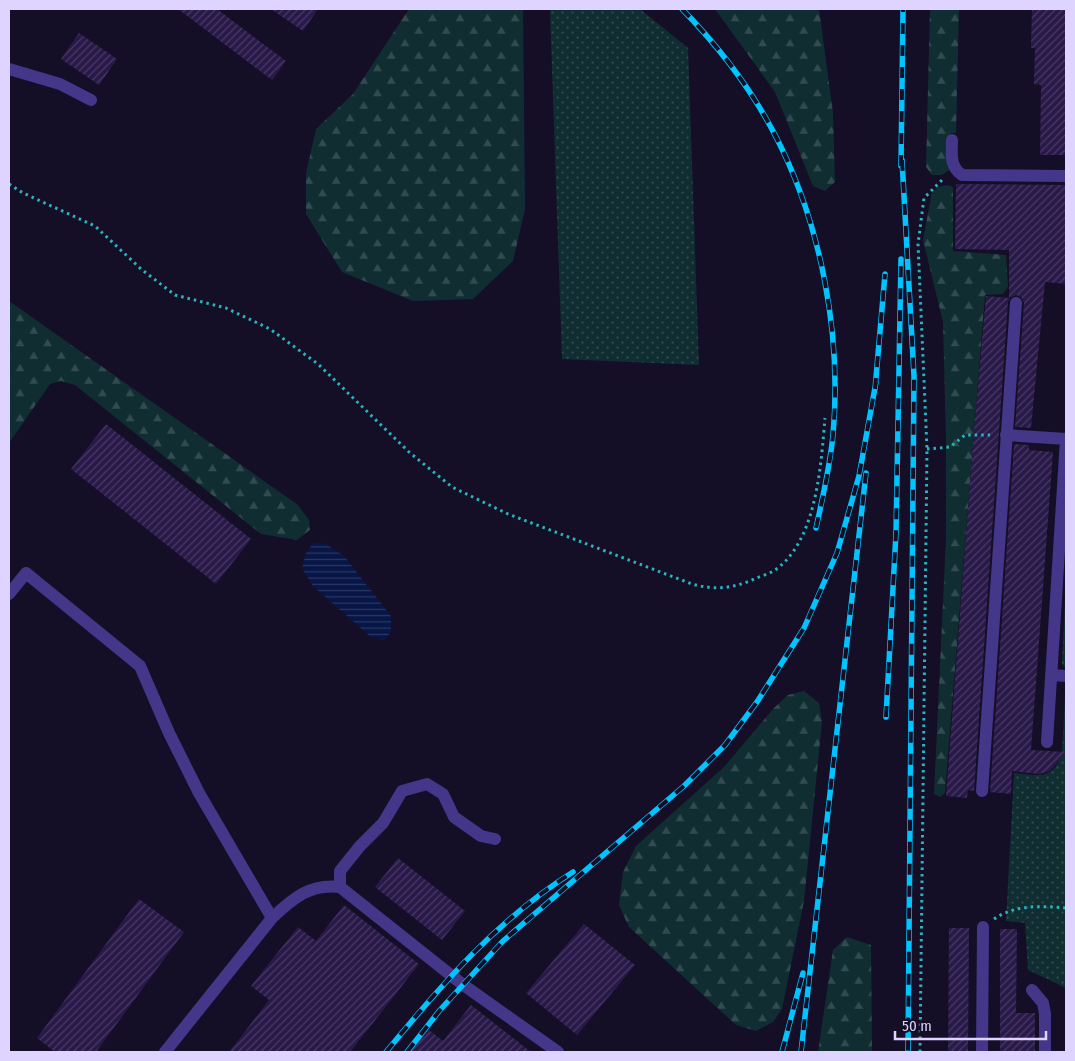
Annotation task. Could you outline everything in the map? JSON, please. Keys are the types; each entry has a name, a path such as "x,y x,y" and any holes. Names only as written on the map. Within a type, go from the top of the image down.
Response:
{"lane":[{"path":"9,69 60,84 91,100"},
{"path":"952,140 952,162 956,170 962,174 1066,176"},
{"path":"982,791 1016,303"},
{"path":"1006,435 1066,439 1046,742"},
{"path":"9,594 26,573 140,666 169,733 199,793 272,918"},
{"path":"1051,675 1066,676"},
{"path":"340,887 340,871 360,846 383,823 402,791 427,784 444,794 454,817 480,836 495,839"},
{"path":"165,1052 272,918 292,898 326,885 340,887 462,984 558,1052"},
{"path":"982,1052 983,927"},
{"path":"1032,990 1043,1003 1046,1052"}],"path":[{"path":"920,1052 927,450 918,244 920,217 924,198 942,178 962,174"},
{"path":"9,184 23,193 95,226 141,269 175,295 226,308 270,329 318,364 409,452 452,487 508,514 692,584 711,589 750,581 775,570 792,553 805,532 813,503 822,450 825,418"},
{"path":"927,450 950,447 965,435 1006,435"},
{"path":"983,927 1002,913 1022,907 1066,908"}],"green space":[{"path":"409,9 523,9 525,209 513,261 473,299 413,301 342,272 306,214 306,173 316,129 353,94"},
{"path":"550,9 640,9 688,48 699,365 562,359"},
{"path":"715,9 819,9 833,113 835,182 825,191 813,186 775,92"},
{"path":"930,9 959,9 956,133 951,133 948,137 950,170 941,175 932,175 926,167"},
{"path":"947,185 953,187 953,251 1006,255 1008,286 1003,294 985,295 945,793 940,797 934,794 946,538 943,322 923,240 932,192 938,187"},
{"path":"9,301 298,505 309,520 310,530 297,540 261,534 75,385 61,381 50,384 9,443"},
{"path":"1066,581 1066,669 1062,664"},
{"path":"1066,679 1066,988 1028,970 1025,923 1006,921 1014,773 1044,774 1054,769 1058,763 1062,754"},
{"path":"804,691 819,703 822,722 804,901 782,1009 773,1022 756,1031 736,1025 629,927 619,905 623,872 636,846 724,767 774,708 788,695"},
{"path":"847,937 871,945 872,1052 818,1052 833,950"}],"shaded area":[{"path":"313,543 326,544 344,556 391,616 391,632 384,640 371,637 313,586 302,568 306,553"}],"building":[{"path":"178,9 217,9 286,61 272,80"},
{"path":"271,9 318,9 303,31"},
{"path":"1032,9 1066,9 1066,155 1040,155 1041,85 1034,84 1035,48 1031,48"},
{"path":"79,33 117,59 99,85 61,59"},
{"path":"956,184 1066,185 1066,284 1045,282 1031,428 1015,427 1024,303 1021,297 1016,295 1010,298 1008,302 974,791 968,790 967,798 946,796 986,296 1009,298 1009,250 955,249"},
{"path":"106,424 251,539 216,584 71,469"},
{"path":"1014,444 1029,445 1029,450 1053,452 1031,750 1066,752 1050,771 1039,774 1012,771 1011,794 990,792"},
{"path":"398,858 465,911 442,940 375,887"},
{"path":"139,899 184,932 96,1052 55,1052 37,1038"},
{"path":"344,905 419,964 391,1000 350,1052 229,1052 269,1000 251,986 298,927 316,941"},
{"path":"584,924 635,965 577,1035 526,993"},
{"path":"949,928 969,928 968,1052 948,1052"},
{"path":"1000,929 1017,929 1016,1013 1035,1013 1035,1052 1000,1052"},
{"path":"471,1005 531,1052 405,1052 425,1027 443,1041"}],"railway":[{"path":"682,9 732,68 765,116 790,168 816,241 831,319 835,397 830,458 816,528"},
{"path":"901,166 903,9"},
{"path":"902,160 914,376 908,1052"},
{"path":"886,717 896,533 901,259"},
{"path":"875,389 885,274"},
{"path":"407,1052 440,1010 503,941 684,786 725,745 757,702 804,628 837,553 859,476 876,382"},
{"path":"801,1052 866,473"},
{"path":"386,1052 472,954 520,910 573,872"},
{"path":"782,1052 803,973"}]}
